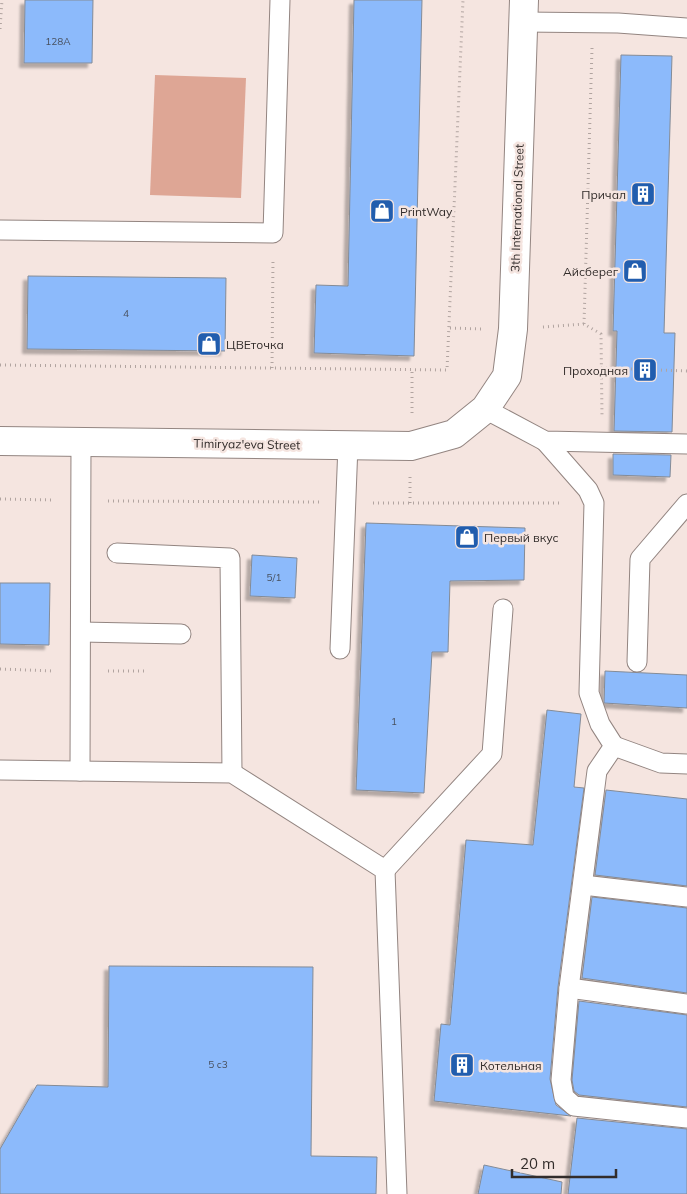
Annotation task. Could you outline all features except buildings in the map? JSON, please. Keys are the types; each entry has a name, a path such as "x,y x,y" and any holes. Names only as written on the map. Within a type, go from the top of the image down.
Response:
{"street":[{"name":"3th International Street","path":"485,410 507,376 513,329 524,11"},
{"name":"Timiryaz'eva Street","path":"0,441 411,446 454,434 485,410"}],"lane":[{"path":"0,230 273,233 280,0"},
{"path":"524,11 582,24 618,23 687,28"},
{"path":"485,410 545,441 588,490 594,503 589,693 600,724 614,746 661,763 687,764"},
{"path":"545,441 687,444"},
{"path":"80,771 81,442"},
{"path":"340,649 348,445"},
{"path":"637,662 640,559 687,504"},
{"path":"117,554 230,558 232,773"},
{"path":"397,1194 386,870 492,754 503,609"},
{"path":"81,632 181,634"},
{"path":"614,746 597,771 569,988 561,1080 564,1097 574,1106 687,1118"},
{"path":"0,770 232,773 386,870"},
{"path":"583,885 687,897"},
{"path":"569,988 687,1004"}],"path":[{"path":"0,30 2,0"},
{"path":"0,364 447,370 463,0"},
{"path":"582,24 592,48 584,324 601,334 602,442"},
{"path":"272,368 273,233"},
{"path":"601,368 687,371"},
{"path":"0,499 594,503"}],"shaded area":[{"path":"155,75 246,78 241,198 150,195"}],"place":[{"name":"Причал","path":"643,194"},
{"name":"PrintWay","path":"382,211"},
{"name":"Айсберег","path":"635,271"},
{"name":"ЦВЕточка","path":"209,344"},
{"name":"Проходная","path":"645,370"},
{"name":"Первый вкус","path":"467,537"},
{"name":"Котельная","path":"462,1065"}]}
